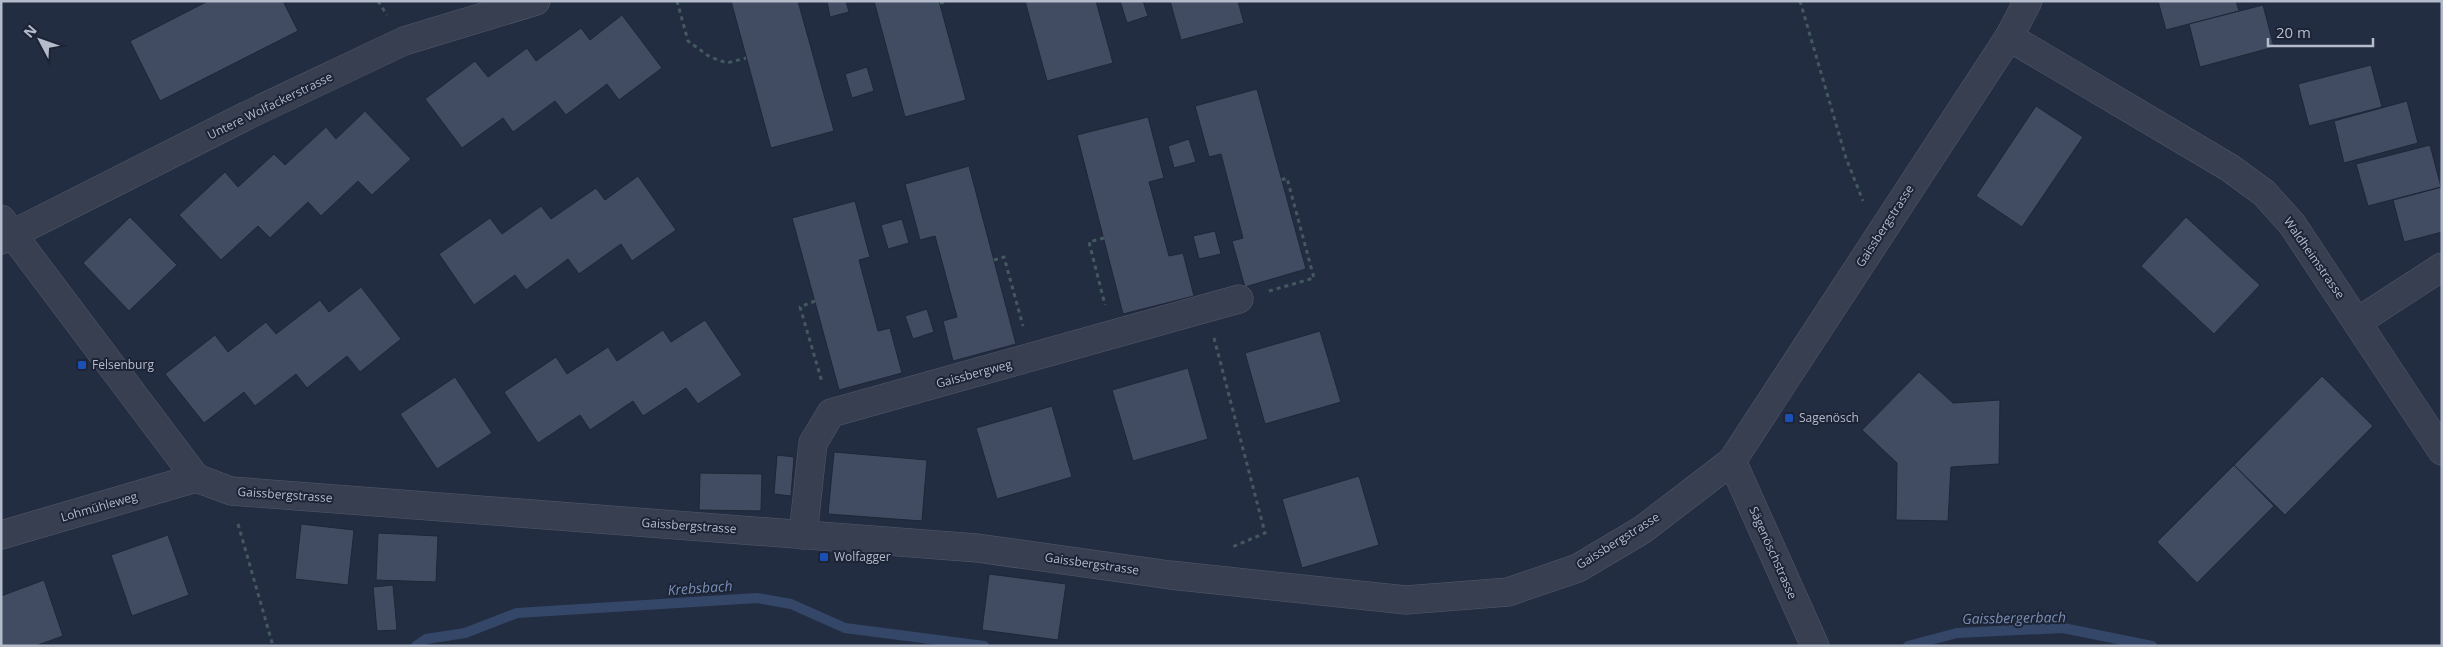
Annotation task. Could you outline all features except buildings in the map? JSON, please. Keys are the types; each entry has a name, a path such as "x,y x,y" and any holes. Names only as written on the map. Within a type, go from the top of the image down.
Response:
{"street":[{"name":"Untere Wolfackerstrasse","path":"5,231 404,40 536,1"},
{"name":"Gaissbergstrasse","path":"196,478 231,491 977,548 1170,574 1406,600 1508,592 1578,568 1642,530 1732,460 2009,37 2028,1"},
{"name":"Waldheimstrasse","path":"2009,37 2230,168 2264,193 2292,224 2442,451"},
{"path":"5,231 196,478"},
{"path":"2357,322 2442,267"},
{"name":"Gaissbergweg","path":"831,413 1113,336 1239,299"},
{"path":"803,535 813,443 831,413"},
{"name":"Sägenöschstrasse","path":"1732,460 1815,646"},
{"name":"Lohmühleweg","path":"1,535 196,478"}],"path":[{"path":"677,1 688,41 710,58 727,63 746,58"},
{"path":"940,3 948,1"},
{"path":"1800,1 1846,158 1868,214 1881,233"},
{"path":"1239,299 1314,278 1287,178 1281,180"},
{"path":"1104,238 1089,242 1113,336"},
{"path":"994,260 1004,257 1032,358"},
{"path":"814,301 800,307 831,413"},
{"path":"1206,308 1265,533 1222,552"},
{"path":"231,491 244,551 272,646"}],"waterway":[{"name":"Krebsbach","path":"416,646 426,639 465,633 517,613 757,598 791,604 845,628 984,646"},
{"name":"Gaissbergerbach","path":"1908,646 1957,633 2063,628 2152,646"}],"place":[{"name":"Felsenburg","path":"82,365"},
{"name":"Sagenösch","path":"1789,418"},
{"name":"Wolfagger","path":"824,557"}]}
